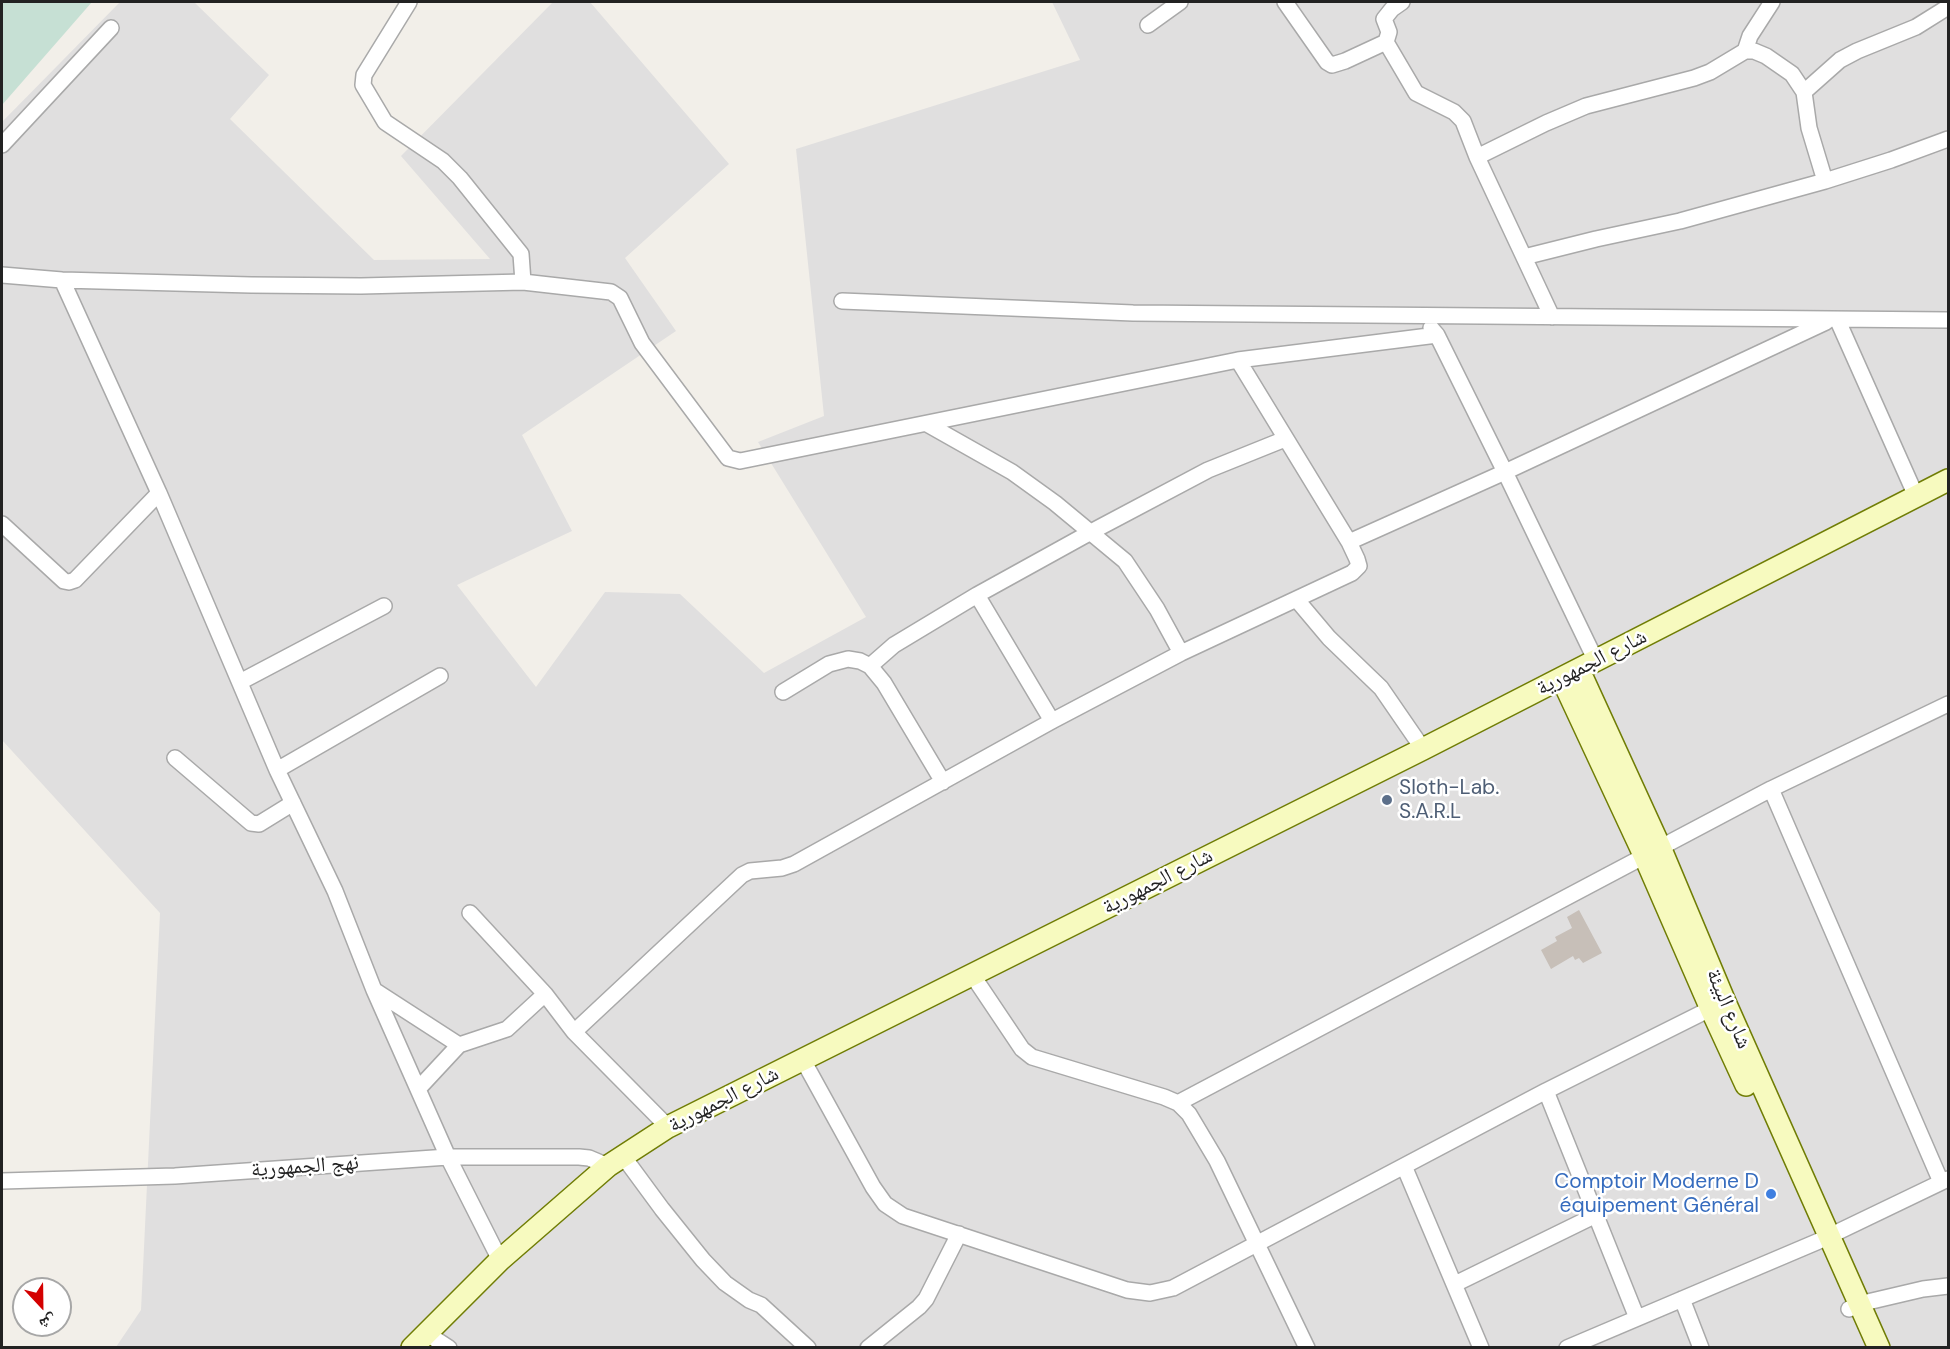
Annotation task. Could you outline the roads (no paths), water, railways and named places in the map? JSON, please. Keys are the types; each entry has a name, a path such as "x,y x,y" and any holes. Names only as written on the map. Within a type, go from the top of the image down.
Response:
{"main road":[{"name":"شارع الجمهورية","path":"419,1340 500,1260 616,1161 668,1127 1423,749 1948,480"},
{"name":"شارع البيئة","path":"1579,670 1718,1006 1854,1306 1879,1347"},
{"name":"شارع البيئة","path":"1854,1306 1866,1347"}],"street":[{"path":"409,2 364,75 363,85 385,122 443,161 460,178 521,254 523,282"},
{"path":"1148,25 1180,2"},
{"path":"1285,2 1327,62 1332,65 1386,42"},
{"path":"1402,2 1386,15 1385,22 1389,32 1386,42 1416,93 1459,116 1552,317"},
{"path":"1745,51 1750,36 1772,2"},
{"path":"1804,92 1840,60 1916,27 1948,7"},
{"path":"2,145 111,28"},
{"path":"1477,157 1586,106 1694,78 1710,72 1745,51 1754,51 1792,74 1804,92 1809,128 1825,181"},
{"path":"1524,257 1680,221 1825,181 1948,139"},
{"path":"2,275 62,280 361,286 523,282 615,293 620,298 642,343 732,460 740,461 1238,360 1437,335"},
{"path":"62,280 159,493 277,770 335,891 374,990 448,1157 500,1260"},
{"path":"842,301 1133,313 1834,321 1948,320"},
{"path":"1422,316 1437,335 1504,472 1579,670"},
{"path":"1349,542 1834,321"},
{"path":"1834,321 1916,496"},
{"path":"574,1032 742,875 750,871 782,868 794,864 1052,721 1181,653 1352,573 1359,566 1349,542 1238,360"},
{"path":"927,424 1012,472 1125,561 1151,600 1181,653"},
{"path":"870,666 894,645 977,595 1090,532 1208,470 1285,439"},
{"path":"2,524 64,581 69,582 75,580 159,493"},
{"path":"977,595 1052,721"},
{"path":"1298,600 1329,638 1381,688 1423,749"},
{"path":"240,682 384,606"},
{"path":"783,692 829,664 848,659 870,666 884,683 943,782"},
{"path":"277,770 440,676"},
{"path":"1178,1103 1771,789 1948,704"},
{"path":"175,758 250,823 259,824 293,803"},
{"path":"1567,1347 1824,1239 1945,1180 1771,789"},
{"path":"470,913 545,994 574,1032 668,1127"},
{"path":"973,976 1022,1048 1032,1057 1164,1097 1178,1103 1189,1114 1217,1161 1307,1347"},
{"path":"374,990 459,1045"},
{"path":"419,1088 459,1045 507,1029 545,994"},
{"path":"803,1060 873,1188 885,1204 903,1216 1127,1290 1150,1293 1173,1288 1546,1090 1718,1006"},
{"path":"1546,1090 1637,1318"},
{"name":"نهج الجمهورية","path":"2,1181 175,1176 448,1157 579,1157 616,1161"},
{"path":"616,1161 725,1282 749,1300 760,1305 808,1347"},
{"path":"1404,1166 1481,1347"},
{"path":"1455,1284 1596,1215"},
{"path":"868,1347 926,1299 959,1234"},
{"path":"1854,1306 1923,1289 1948,1286"},
{"path":"1682,1299 1701,1347"},
{"path":"419,1340 449,1347"}],"place":[{"name":"Sloth-Lab. S.A.R.L","path":"1387,800"},
{"name":"Comptoir Moderne D équipement Général","path":"1771,1194"}]}
